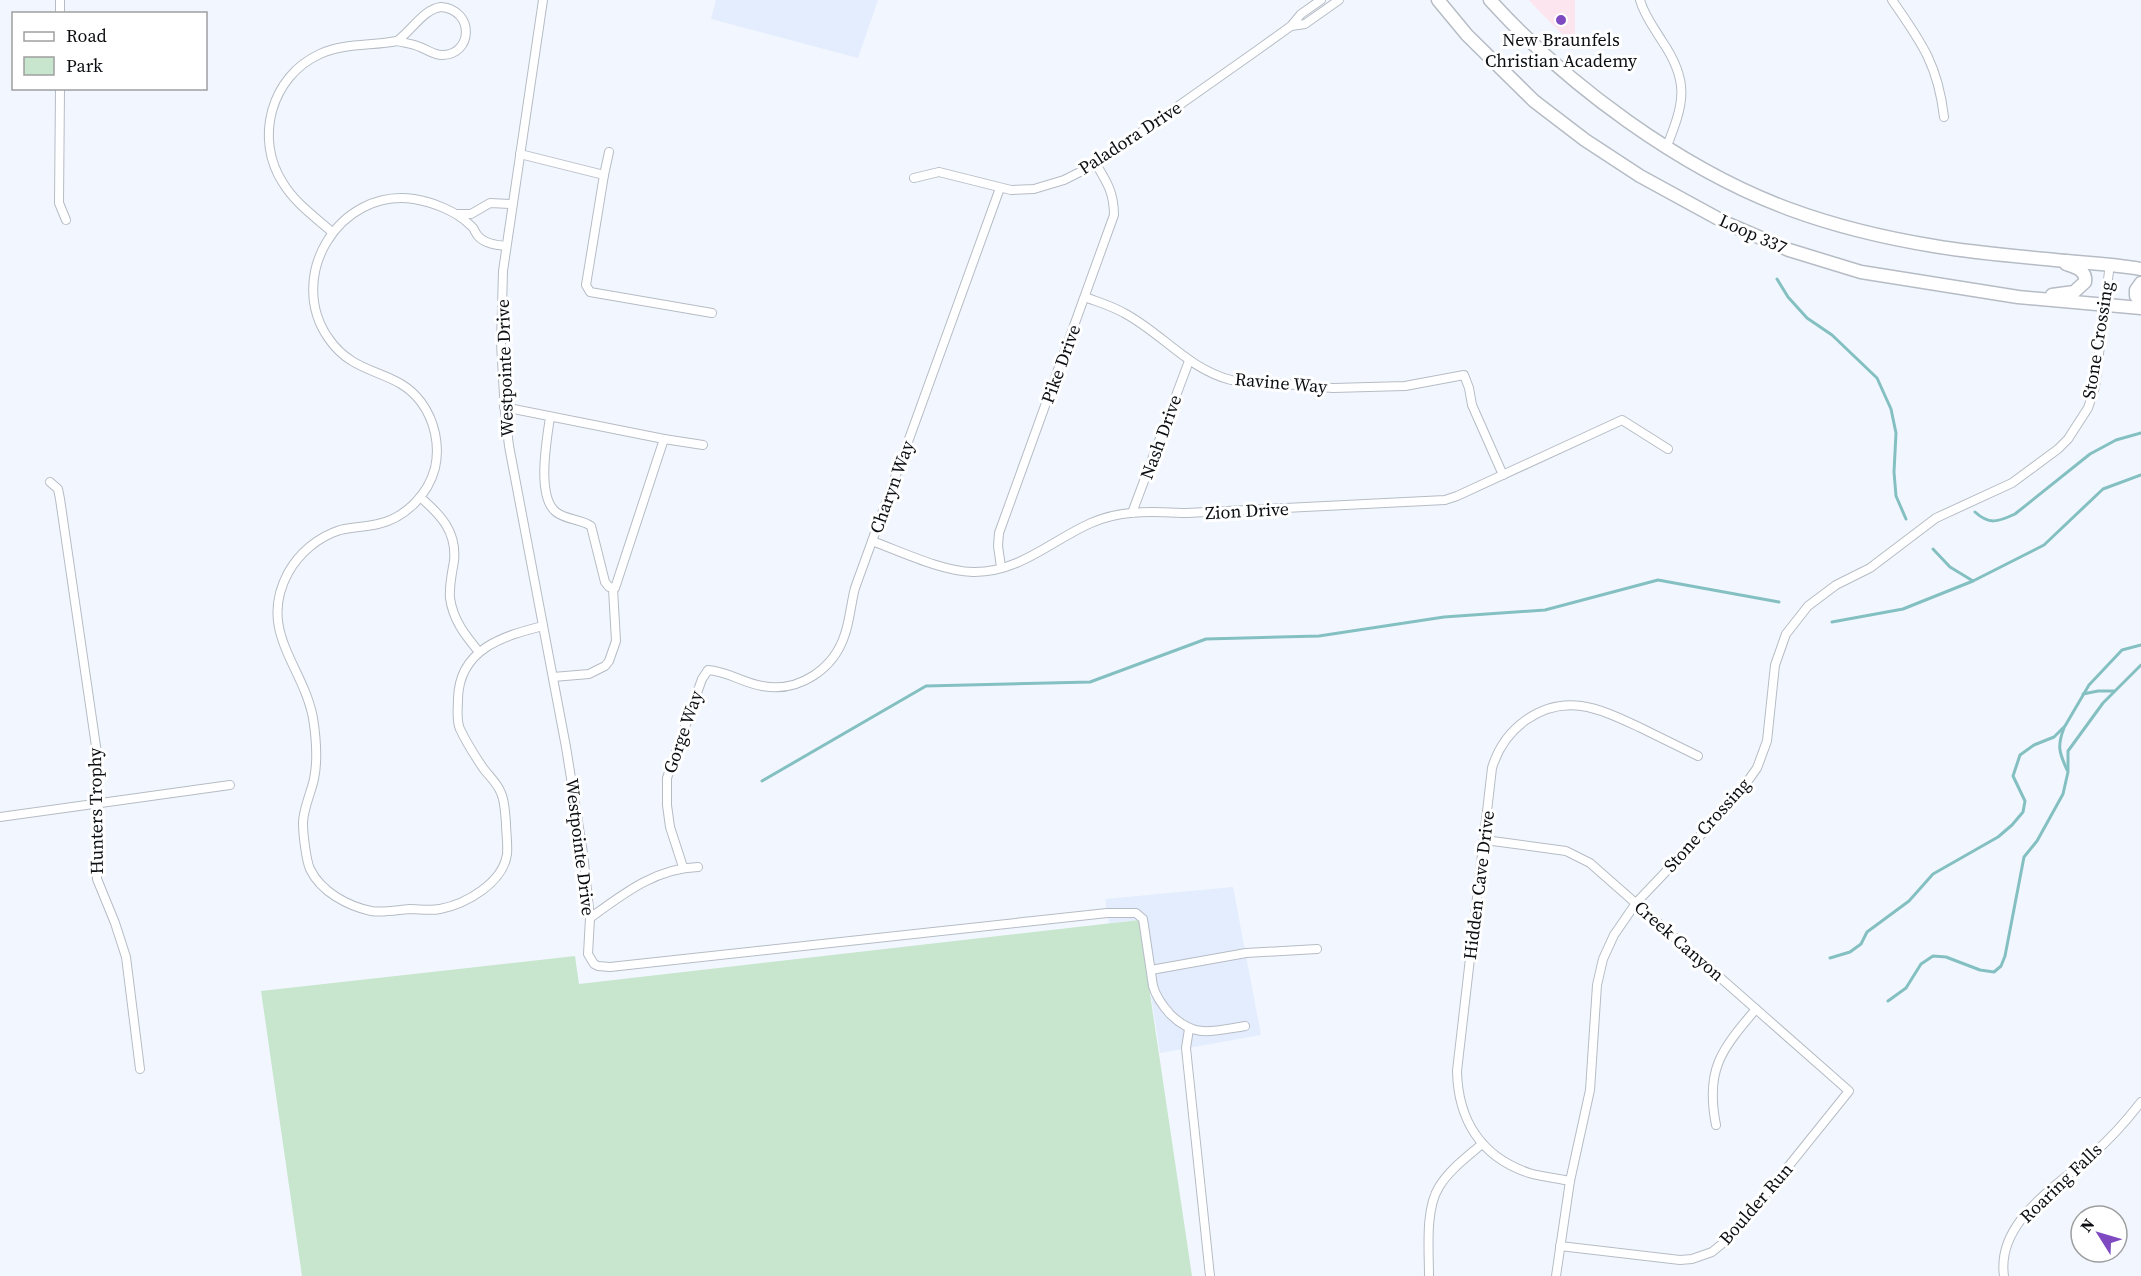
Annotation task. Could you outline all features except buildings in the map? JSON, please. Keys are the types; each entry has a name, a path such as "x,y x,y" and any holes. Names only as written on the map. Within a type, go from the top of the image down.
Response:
{"main road":[{"name":"Loop 337","path":"1437,0 1467,35 1534,101 1585,140 1640,176 1726,223 1789,250 1861,272 2018,297 2141,308"},
{"name":"Loop 337","path":"1491,0 1534,45 1588,90 1646,133 1701,168 1761,198 1817,219 1934,246 2057,260 2110,263 2141,269"},
{"path":"2018,297 2064,294 2074,292 2083,285 2086,278 2081,270 2057,260"},
{"path":"2141,284 2136,290 2136,296 2141,302"}],"street":[{"name":"Westpointe Drive","path":"543,0 506,246 501,343 504,406 509,446 584,853 590,918 588,957 594,964 604,967 1107,913 1136,913 1143,919 1158,999 1170,1014 1189,1029"},
{"name":"Paladora Drive","path":"914,178 939,172 1000,188 1023,190 1050,185 1096,164 1291,26 1300,14 1321,0"},
{"name":"Paladora Drive","path":"1291,26 1305,24 1339,0"},
{"path":"1640,0 1644,11 1673,57 1681,80 1682,101 1667,146"},
{"path":"1892,0 1917,37 1934,69 1938,79 1944,117"},
{"path":"332,232 292,196 278,176 269,142 271,114 275,100 293,72 320,54 346,46 397,41 412,44 436,54 449,54 463,42 465,24 463,18 454,9 435,8 424,14 414,28 397,41"},
{"path":"60,90 59,203 66,220"},
{"path":"609,152 586,285 590,292 712,313"},
{"path":"520,154 604,175"},
{"name":"Pike Drive","path":"1001,567 999,533 1114,215 1114,200 1096,164"},
{"name":"Charyn Way","path":"708,670 719,670 749,683 770,687 795,684 827,666 842,643 855,588 1000,188"},
{"path":"506,246 485,241 470,224 455,214 425,201 389,199 358,210 332,232 321,249 314,271 313,297 324,332 339,352 357,365 399,382 415,395 426,411 435,434 436,456 431,479 409,509 381,524 338,531 310,545 290,570 279,597 278,626 281,639 305,691 313,719 315,774 303,821 310,868 325,887 341,901 374,912 441,909 479,894 496,877 507,857 506,816 501,792 458,724 459,683 479,652 500,639 543,626"},
{"path":"474,229 480,207 490,203 512,204"},
{"path":"455,214 477,212"},
{"name":"Stone Crossing","path":"1556,1276 1570,1181 1590,1090 1599,977 1607,949 1636,903 1735,799 1757,768 1767,741 1775,665 1786,634 1808,606 1836,585 1870,568 1936,518 2012,483 2068,439 2088,408 2095,387 2110,263"},
{"name":"Ravine Way","path":"1085,297 1125,313 1189,361 1219,377 1241,382 1333,388 1405,386 1464,375 1472,405 1503,475"},
{"name":"Nash Drive","path":"1132,513 1189,361"},
{"path":"504,406 550,417 703,445"},
{"path":"550,417 544,464 546,488 551,506 560,515 591,526 605,582 613,589 616,641 605,666 589,674 553,677"},
{"name":"Zion Drive","path":"872,541 940,565 977,572 1017,563 1091,523 1119,513 1187,513 1445,500 1622,420 1668,449"},
{"path":"613,589 617,586 664,439"},
{"name":"Hunters Trophy","path":"50,482 58,489 62,509 99,767 97,879 124,951 140,1069"},
{"path":"420,497 439,513 450,531 454,551 450,586 453,610 461,630 479,652"},
{"name":"Gorge Way","path":"682,867 670,827 667,778 702,679 708,670"},
{"name":"Hidden Cave Drive","path":"1570,1181 1532,1174 1517,1168 1490,1151 1482,1144 1466,1118 1457,1091 1457,1071 1492,768 1496,755 1507,737 1523,722 1538,712 1569,704 1601,710 1698,756"},
{"path":"0,817 230,785"},
{"name":"Creek Canyon","path":"1485,840 1566,851 1590,863 1849,1091"},
{"path":"590,918 638,885 682,867 698,867"},
{"path":"1151,970 1245,953 1317,949"},
{"path":"1716,1125 1711,1100 1714,1076 1734,1035 1756,1009"},
{"path":"1210,1276 1186,1048 1189,1029 1205,1032 1245,1026"},
{"name":"Boulder Run","path":"1560,1246 1668,1260 1692,1258 1712,1252 1734,1234 1849,1091"},
{"name":"Roaring Falls","path":"2004,1276 2009,1243 2015,1228 2029,1210 2095,1152 2141,1102"},
{"path":"1429,1276 1431,1213 1437,1189 1444,1179 1482,1144"}],"shaded area":[{"path":"716,0 878,0 858,58 711,19"},
{"name":"New Braunfels Christian Academy","path":"1529,0 1575,0 1575,47 1539,11"},
{"path":"1233,887 1261,1035 1160,1053 1139,920 1109,923 1105,899"}],"green space":[{"path":"1139,920 1192,1276 302,1276 261,991 575,956 579,984"}],"waterway":[{"path":"1777,279 1788,297 1807,318 1832,335 1877,378 1891,409 1896,433 1894,472 1896,496 1906,519"},
{"path":"1975,512 1985,519 1994,521 2015,514 2090,454 2116,440 2141,433"},
{"path":"1832,622 1903,609 1973,581 2044,545 2103,489 2141,475"},
{"path":"1933,549 1950,567 1973,581"},
{"path":"762,781 926,686 1090,682 1206,639 1319,636 1444,617 1545,610 1658,580 1779,602"},
{"path":"1830,958 1850,952 1861,944 1867,932 1909,901 1933,874 1998,837 2012,825 2023,812 2025,801 2013,776 2020,755 2034,745 2054,737 2065,726 2089,685 2122,650 2141,645"},
{"path":"1888,1001 1906,988 1921,964 1933,956 1946,957 1980,970 1994,972 2001,966 2005,956 2024,857 2037,841 2063,794 2068,772 2068,751 2103,703 2141,665"},
{"path":"2083,694 2114,691"},
{"path":"2064,728 2060,749 2067,770"}],"place":[{"name":"New Braunfels Christian Academy","path":"1561,20"}]}
